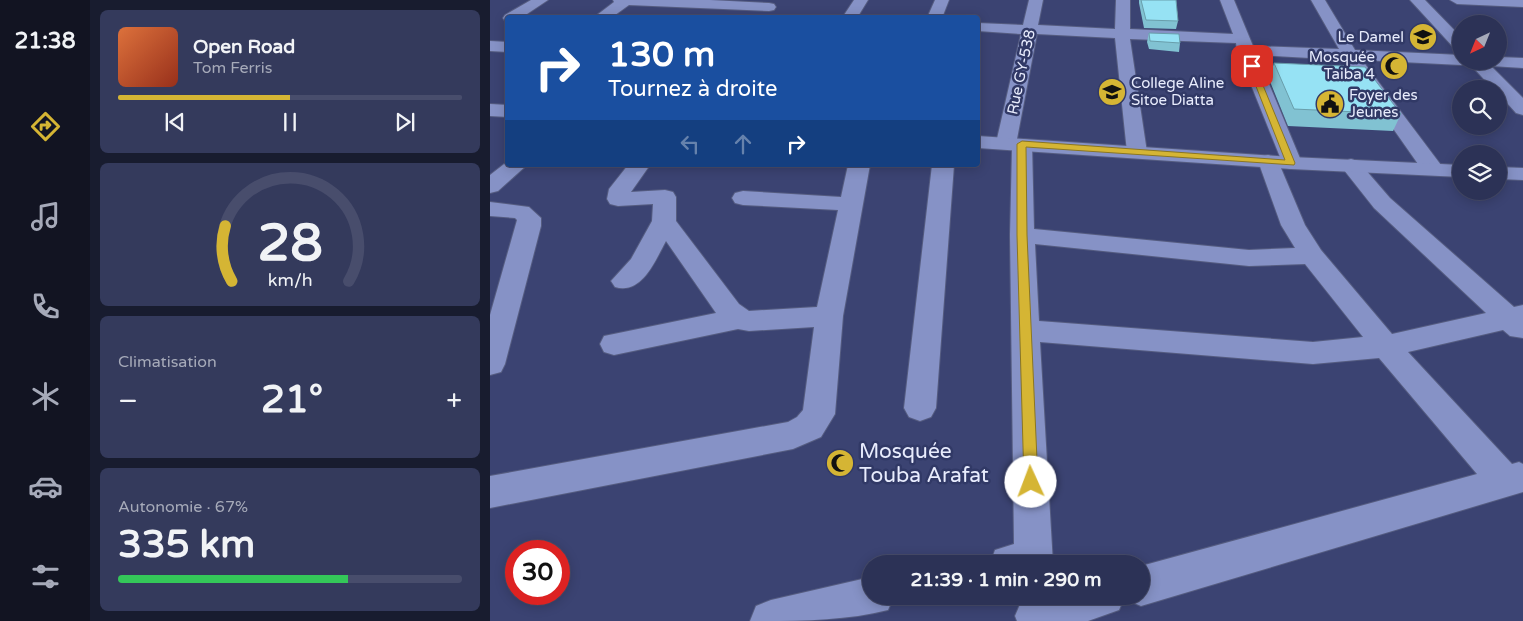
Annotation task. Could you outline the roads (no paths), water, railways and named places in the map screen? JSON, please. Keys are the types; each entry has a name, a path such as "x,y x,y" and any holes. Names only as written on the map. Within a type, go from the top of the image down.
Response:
{"street":[{"path":"515,15 541,0"},
{"path":"620,0 768,8"},
{"path":"604,15 627,0"},
{"path":"851,15 861,0"},
{"path":"935,15 942,0"},
{"name":"Rue GY-538","path":"1026,555 1025,330 1022,235 1014,144 1029,29 1036,0"},
{"path":"1123,0 1122,34 1138,152"},
{"path":"1150,583 1514,480 1386,346 1312,256 1294,226 1279,162 1227,0"},
{"path":"1318,0 1350,55 1433,169"},
{"path":"1417,0 1452,37"},
{"path":"1457,0 1523,3"},
{"path":"980,27 1122,34 1350,55 1452,60"},
{"path":"490,46 505,47"},
{"path":"1508,62 1523,63"},
{"path":"1485,70 1523,109"},
{"path":"490,110 505,111"},
{"path":"980,142 1279,162 1452,170"},
{"path":"1351,165 1382,203 1519,322"},
{"path":"490,186 514,167"},
{"path":"624,281 642,264 664,221 665,197 618,199 620,189 638,167"},
{"path":"490,492 793,435 809,426 819,414 829,316 859,167"},
{"path":"920,408 942,167"},
{"path":"1507,173 1523,174"},
{"path":"743,198 851,204"},
{"path":"490,209 521,212 529,218 529,226 490,364"},
{"path":"664,221 730,311 738,319"},
{"path":"1022,235 1249,258 1312,256"},
{"path":"614,344 738,319 748,322 829,316"},
{"path":"1025,330 1313,354 1386,346 1519,322"},
{"path":"771,621 862,599"},
{"path":"1035,611 1063,605"}],"place":[{"name":"Le Damel","path":"1423,37"},
{"name":"Mosquée Taiba 4","path":"1394,66"},
{"name":"College Aline Sitoe Diatta","path":"1112,92"},
{"name":"Foyer des Jeunes","path":"1330,104"},
{"name":"Mosquée Touba Arafat","path":"840,463"}]}
